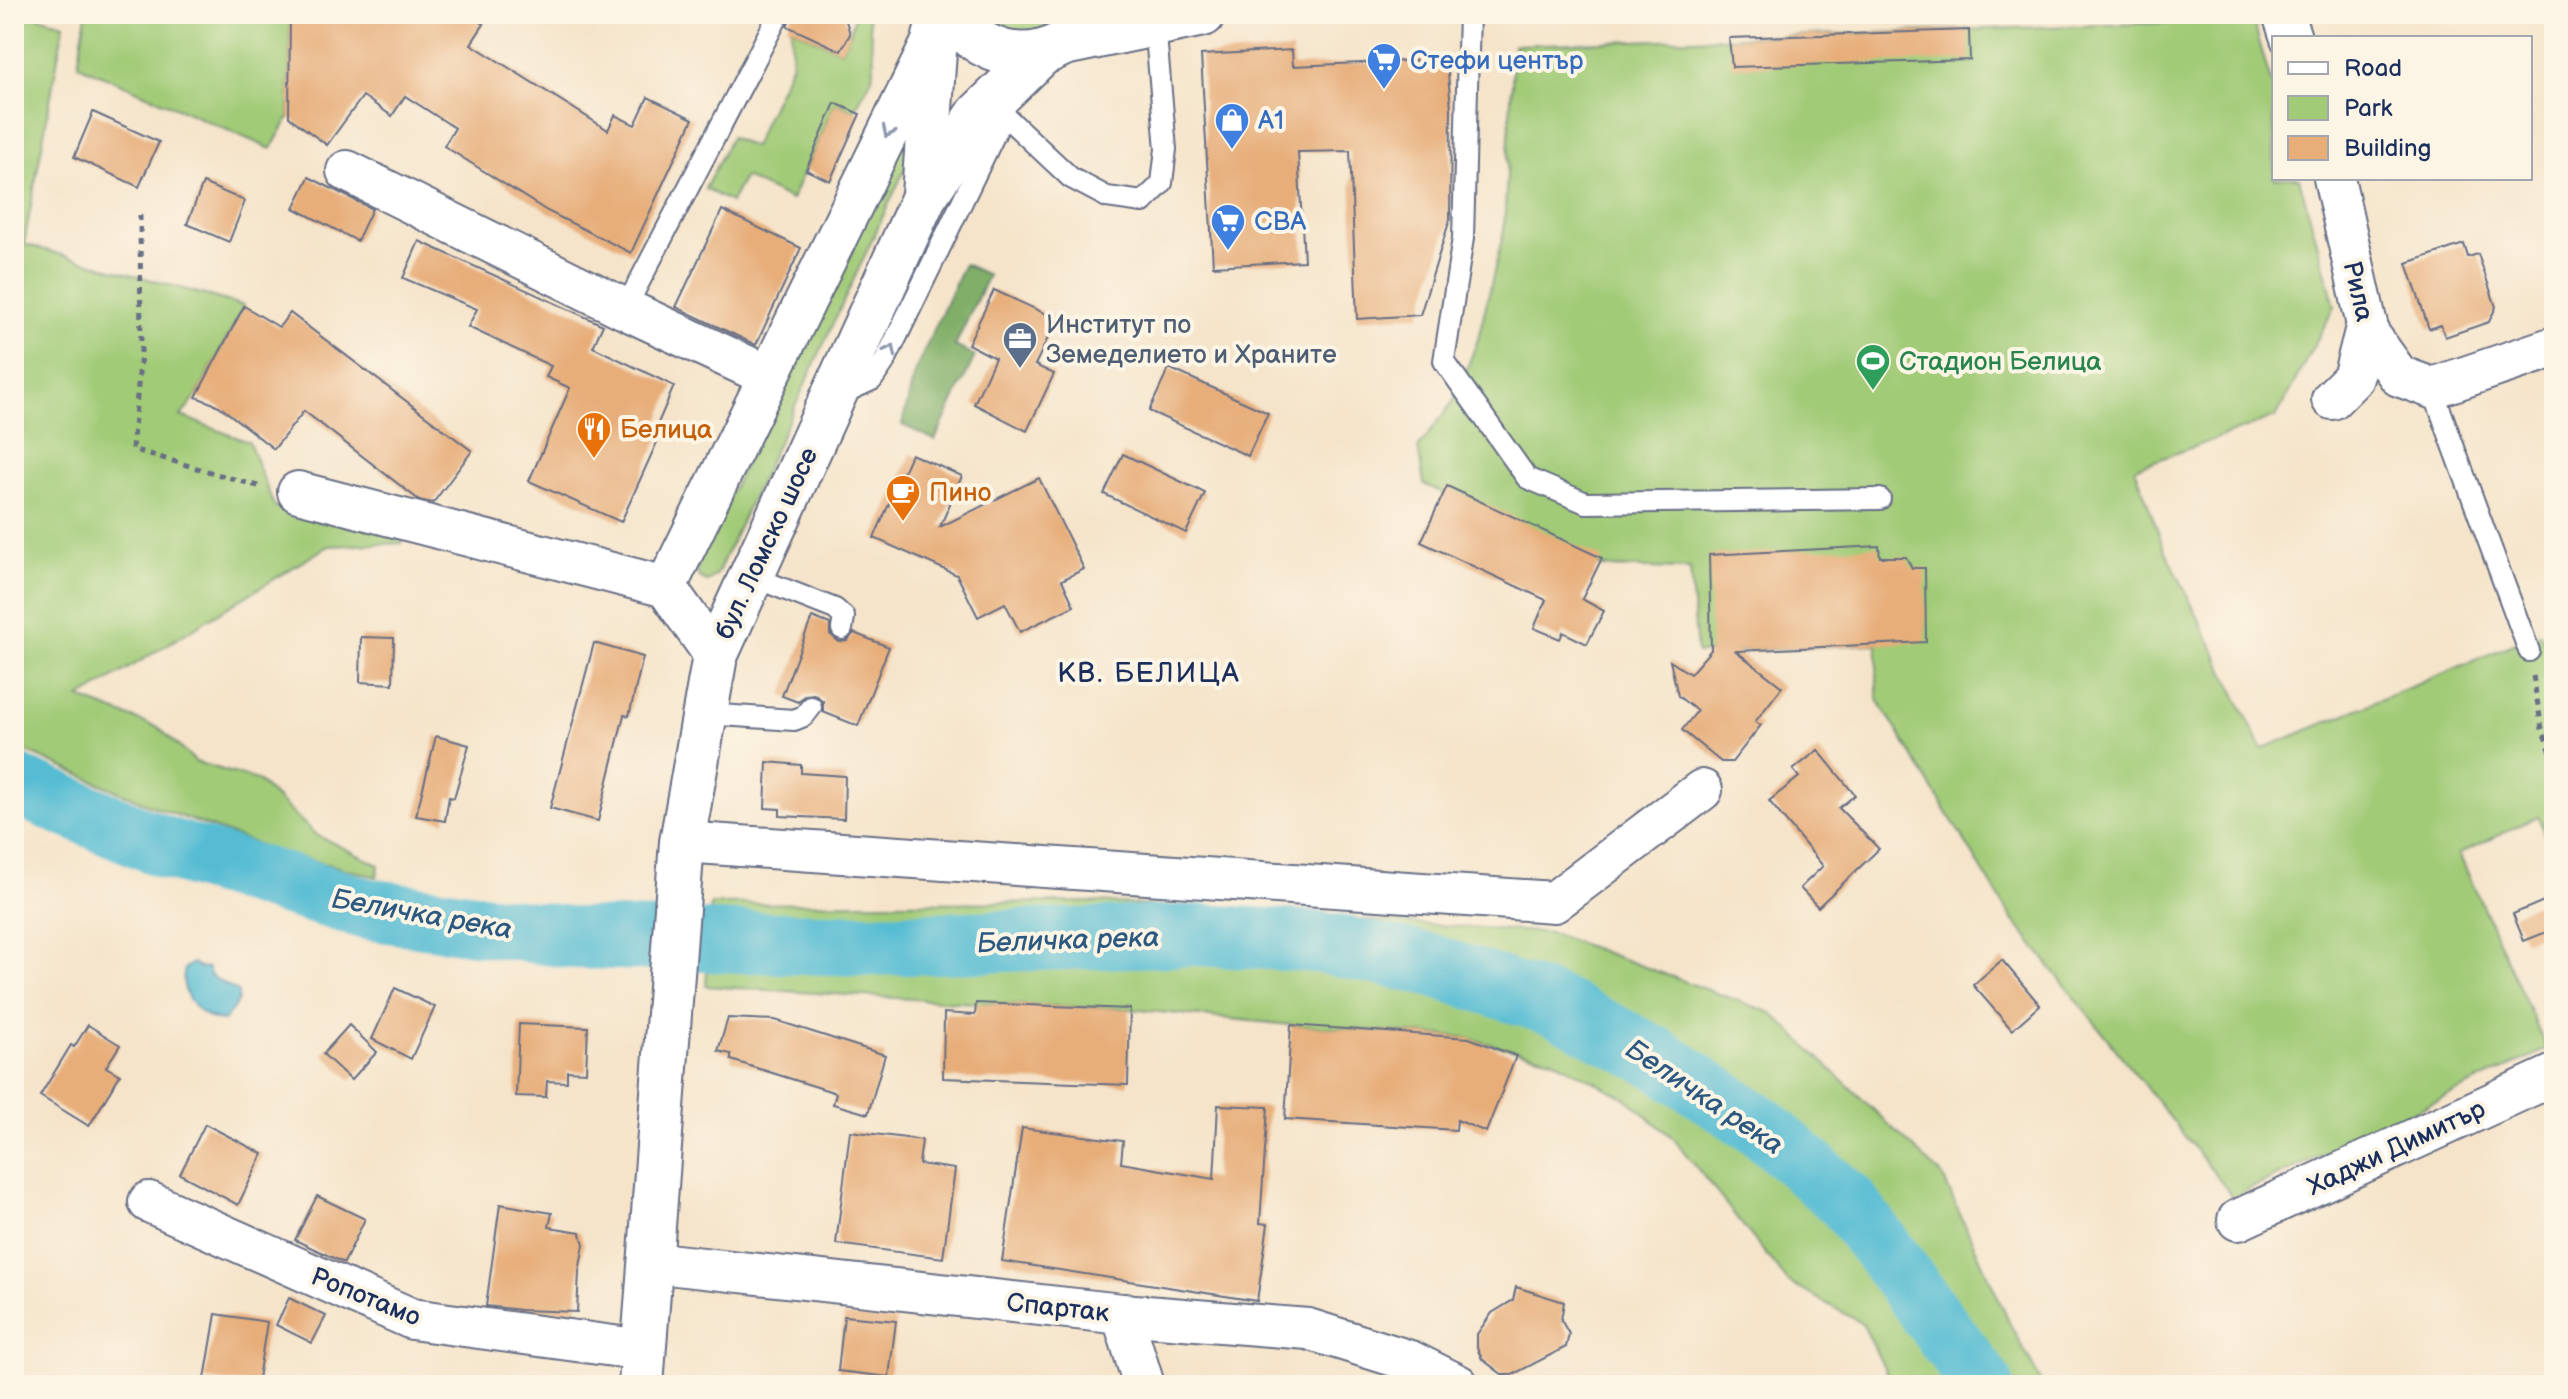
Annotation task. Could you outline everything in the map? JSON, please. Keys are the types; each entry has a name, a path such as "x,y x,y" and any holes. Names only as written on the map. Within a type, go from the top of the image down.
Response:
{"main road":[{"path":"943,22 1001,53 1026,55 1066,37 1203,14"},
{"name":"бул. Ломско шосе","path":"924,197 943,22"},
{"name":"бул. Ломско шосе","path":"642,1367 682,842 715,656 924,197 979,114 1005,101 1066,37"}],"street":[{"path":"2283,14 2290,36"},
{"path":"666,587 943,22"},
{"path":"347,171 768,376"},
{"name":"Рила","path":"2334,180 2369,334 2399,376 2432,388"},
{"path":"2332,399 2353,378 2367,324"},
{"path":"2432,388 2554,347"},
{"path":"298,492 666,587 715,656"},
{"path":"682,842 1554,902 1702,790"},
{"name":"Хаджи Димитър","path":"2238,1220 2554,1075"},
{"name":"Ропотамо","path":"149,1202 412,1319 642,1367"},
{"name":"Спартак","path":"649,1262 1122,1314 1308,1329 1410,1361 1458,1385"},
{"path":"1122,1314 1144,1385"}],"lane":[{"path":"625,309 779,14"},
{"path":"1469,14 1463,238 1444,361 1527,478 1586,503 1880,499"},
{"path":"833,397 872,380 885,361 1005,101 1071,178 1107,197 1143,202 1162,183 1166,149 1155,24"},
{"path":"2432,388 2529,651"},
{"path":"751,576 835,609 844,617 842,629"},
{"path":"705,714 794,720 804,716 811,707"}],"path":[{"path":"140,215 141,353 132,449 252,486 298,492"},
{"path":"2529,651 2542,729 2554,760"}],"green space":[{"path":"14,14 29,14 64,24 24,244 244,306 196,397 181,416 249,442 274,506 404,530 402,543 328,546 80,698 159,728 196,762 257,780 316,835 379,865 377,877 279,852 147,804 14,746"},
{"path":"86,14 290,14 289,117 271,149 78,65"},
{"path":"855,14 868,14 874,60 872,78 854,111 835,103 791,200 744,177 731,202 705,189 731,137 753,147 792,63 791,28 841,51 850,34"},
{"path":"979,14 1068,14 1045,28 1024,33 1002,28"},
{"name":"Стадион Белица","path":"2253,20 2272,86 2272,180 2300,180 2335,306 2276,417 2135,468 2162,543 2262,749 2540,633 2554,667 2554,857 2538,816 2459,854 2547,1049 2233,1197 2011,917 1877,698 1877,644 1697,653 1690,569 1602,567 1424,484 1418,448 1454,400 1461,384 1478,339 1504,230 1514,45"},
{"path":"912,123 910,158 717,574 707,582 698,576 697,562"},
{"path":"964,264 988,275 955,346 975,356 935,440 902,425 915,371"},
{"path":"1098,902 1551,933 1772,1013 1942,1175 2010,1324 2043,1385 1892,1385 1863,1324 1788,1282 1673,1138 1627,1099 1552,1059 1462,1037 1291,1025 1130,1009 706,986 711,904"}],"water":[{"path":"193,963 200,968 208,968 211,976 238,992 238,1001 224,1021 198,1010 187,995 184,987 185,968"}],"building":[{"path":"290,14 469,14 484,24 471,44 608,130 615,115 635,125 648,97 693,119 631,253 547,211 444,146 455,128 405,96 392,116 363,96 327,145 289,117"},
{"path":"792,14 844,14 850,34 841,51 787,26"},
{"path":"1969,30 1970,60 1732,67 1729,38"},
{"path":"1292,50 1293,66 1430,60 1448,73 1451,109 1450,219 1420,315 1357,319 1350,151 1298,152 1304,261 1213,266 1201,55"},
{"path":"835,103 860,114 830,181 806,170"},
{"path":"93,112 159,142 139,187 74,157"},
{"path":"309,177 372,209 357,241 294,208"},
{"path":"203,183 245,201 229,242 187,224"},
{"path":"722,210 801,248 756,345 676,307"},
{"path":"419,241 603,325 593,347 674,386 652,437 658,440 621,522 529,481 570,388 546,377 551,366 468,327 477,309 403,278"},
{"path":"2464,244 2468,257 2478,254 2496,307 2489,322 2445,337 2441,325 2429,329 2407,263"},
{"path":"994,290 1057,319 1035,365 1054,374 1027,431 974,404 995,358 968,344"},
{"path":"244,306 279,327 290,313 472,451 433,503 419,500 304,411 274,449 219,406 196,397"},
{"path":"1169,368 1268,413 1248,456 1149,411"},
{"path":"911,454 962,476 940,527 1039,478 1084,569 1062,580 1074,606 1020,632 1005,603 978,617 957,575 874,538"},
{"path":"1123,454 1205,493 1186,533 1104,494"},
{"path":"1447,486 1602,558 1582,599 1604,611 1587,644 1563,632 1560,639 1534,628 1546,600 1421,542"},
{"path":"1879,546 1880,557 1906,557 1912,568 1925,568 1926,642 1736,651 1782,687 1755,722 1761,725 1732,762 1721,762 1682,730 1697,711 1678,696 1670,661 1690,674 1711,650 1709,555"},
{"path":"812,617 830,624 830,634 839,642 847,641 854,633 889,647 858,726 823,712 823,701 814,694 805,695 798,702 782,696"},
{"path":"361,637 394,638 393,684 360,682"},
{"path":"594,643 643,657 629,716 624,715 598,821 550,808"},
{"path":"436,736 469,745 454,798 449,797 445,821 416,816"},
{"path":"1818,750 1855,795 1839,808 1879,849 1818,907 1800,888 1823,866 1769,801 1799,777 1793,770"},
{"path":"767,762 801,765 801,773 845,776 844,819 780,816 780,809 765,808"},
{"path":"2546,900 2554,929 2524,941 2513,914"},
{"path":"2002,960 2040,1005 2012,1030 1973,985"},
{"path":"395,988 435,1007 411,1059 372,1039"},
{"path":"976,1003 1130,1009 1128,1085 943,1078 944,1013 975,1015"},
{"path":"728,1018 775,1020 885,1055 868,1114 833,1104 836,1093 731,1060 731,1054 718,1051"},
{"path":"519,1024 588,1027 586,1072 567,1071 567,1082 547,1081 546,1097 516,1096"},
{"path":"88,1025 120,1045 106,1067 120,1075 89,1126 40,1096 71,1045 74,1047"},
{"path":"349,1025 377,1052 351,1080 323,1054"},
{"path":"1291,1025 1469,1038 1516,1056 1486,1132 1457,1120 1456,1130 1285,1119"},
{"path":"1218,1105 1268,1107 1260,1223 1268,1224 1257,1301 1002,1261 1022,1128 1123,1141 1121,1163 1214,1179"},
{"path":"205,1124 263,1154 238,1205 180,1174"},
{"path":"850,1131 922,1140 919,1164 955,1169 943,1258 836,1244"},
{"path":"317,1196 365,1219 344,1263 295,1240"},
{"path":"500,1204 552,1213 549,1227 580,1232 584,1244 577,1312 486,1306"},
{"path":"1516,1287 1564,1302 1561,1320 1569,1334 1566,1347 1512,1375 1503,1375 1482,1359 1477,1348 1477,1334 1492,1313 1513,1300"},
{"path":"289,1298 326,1316 312,1343 276,1325"},
{"path":"216,1314 267,1322 257,1385 205,1379"},
{"path":"844,1316 896,1321 889,1377 838,1371"}],"waterway":[{"name":"Беличка река","path":"14,784 166,848 367,909 575,938 872,945 1200,935 1318,942 1431,965 1556,1006 1657,1058 1762,1127 1848,1203 1983,1385"}],"place":[{"name":"Стефи център","path":"1384,91"},
{"name":"A1","path":"1232,151"},
{"name":"CBA","path":"1228,252"},
{"name":"Институт по Земеделието и Храните","path":"1020,370"},
{"name":"Стадион Белица","path":"1873,392"},
{"name":"Белица","path":"594,460"},
{"name":"Пино","path":"903,523"}],"district":[{"name":"КВ. БЕЛИЦА","path":"1149,672"}]}
